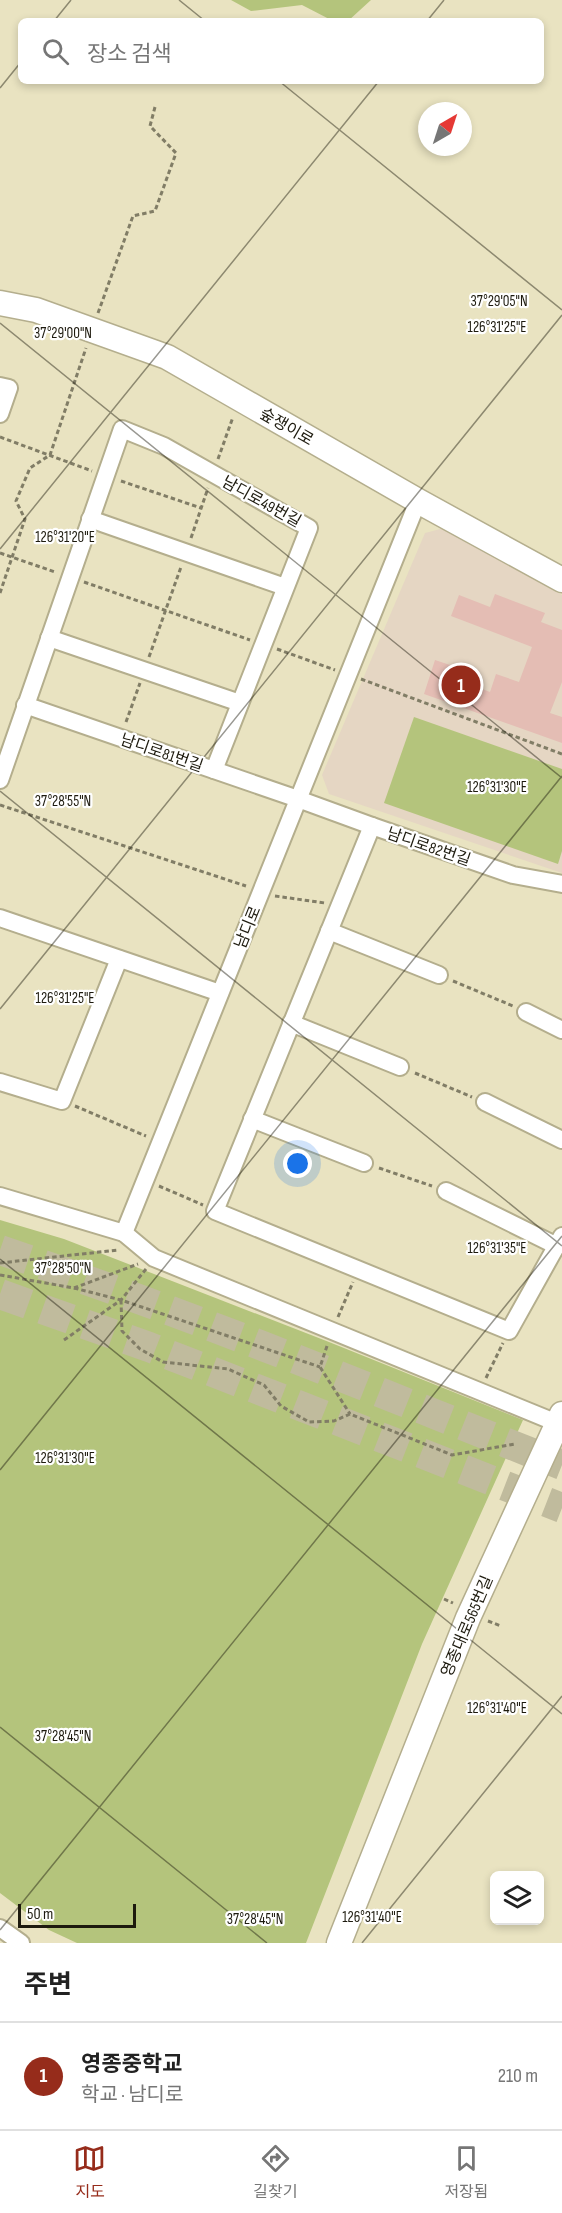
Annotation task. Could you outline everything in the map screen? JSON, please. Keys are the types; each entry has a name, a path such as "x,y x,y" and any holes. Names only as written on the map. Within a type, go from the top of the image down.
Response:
{"street":[{"name":"숲쟁이로","path":"0,303 36,309 167,357 418,501 562,580"},
{"path":"0,386 9,388 0,414"},
{"name":"남디로49번길","path":"0,780 122,429 164,446 309,528 285,587"},
{"name":"남디로","path":"124,1233 418,501"},
{"path":"90,519 285,587 214,770"},
{"path":"49,638 240,703"},
{"name":"남디로81번길","path":"25,705 298,799"},
{"name":"남디로82번길","path":"298,799 513,875 562,884"},
{"path":"372,826 215,1211 509,1331 559,1241 446,1191"},
{"path":"0,918 220,993"},
{"path":"329,931 439,975"},
{"path":"0,1082 62,1101 119,959"},
{"path":"526,1012 562,1030"},
{"path":"291,1023 400,1067"},
{"path":"485,1102 562,1140"},
{"path":"252,1119 364,1163"},
{"path":"0,1196 124,1233 154,1258 479,1391 560,1418"},
{"name":"영종대로565번길","path":"339,1943 468,1618 560,1418"},
{"path":"0,1928 21,1943"}],"path":[{"path":"0,553 56,572"},
{"path":"78,580 252,640"},
{"path":"273,648 562,754"},
{"path":"0,805 278,897 340,905"},
{"path":"439,975 526,1012"},
{"path":"400,1067 485,1102"},
{"path":"62,1101 160,1142"},
{"path":"364,1163 446,1191"},
{"path":"145,1180 215,1211"},
{"path":"0,1263 141,1247"},
{"path":"74,1288 154,1258"},
{"path":"64,1340 121,1300 154,1258"},
{"path":"0,1275 74,1288 121,1300 320,1367"},
{"path":"121,1300 122,1331 140,1349 163,1362 228,1369 264,1385 281,1406 309,1422 334,1421 350,1414 452,1455 515,1444"},
{"path":"479,1391 509,1331"},
{"path":"444,1599 455,1604"},
{"path":"488,1621 501,1626"}],"shaded area":[{"path":"444,528 562,595 562,873 329,794 322,775 425,533"}],"green space":[{"path":"231,0 371,0 351,18 327,18 302,5 251,11"},
{"path":"414,717 562,769 562,851 558,864 384,803"},
{"path":"0,1220 64,1239 523,1420 422,1644 306,1943 77,1943 49,1930 0,1893"}],"building":[{"path":"495,594 545,613 541,622 562,630 562,682 550,713 562,717 562,743 424,694 435,660 468,671 477,687 490,692 496,674 519,682 532,647 451,616 459,595 490,607"}],"tunnel":[{"path":"0,1250 212,1327 562,1465"},
{"path":"0,1294 149,1347 562,1508"}],"place":[{"name":"영종중학교","path":"461,685"}]}
